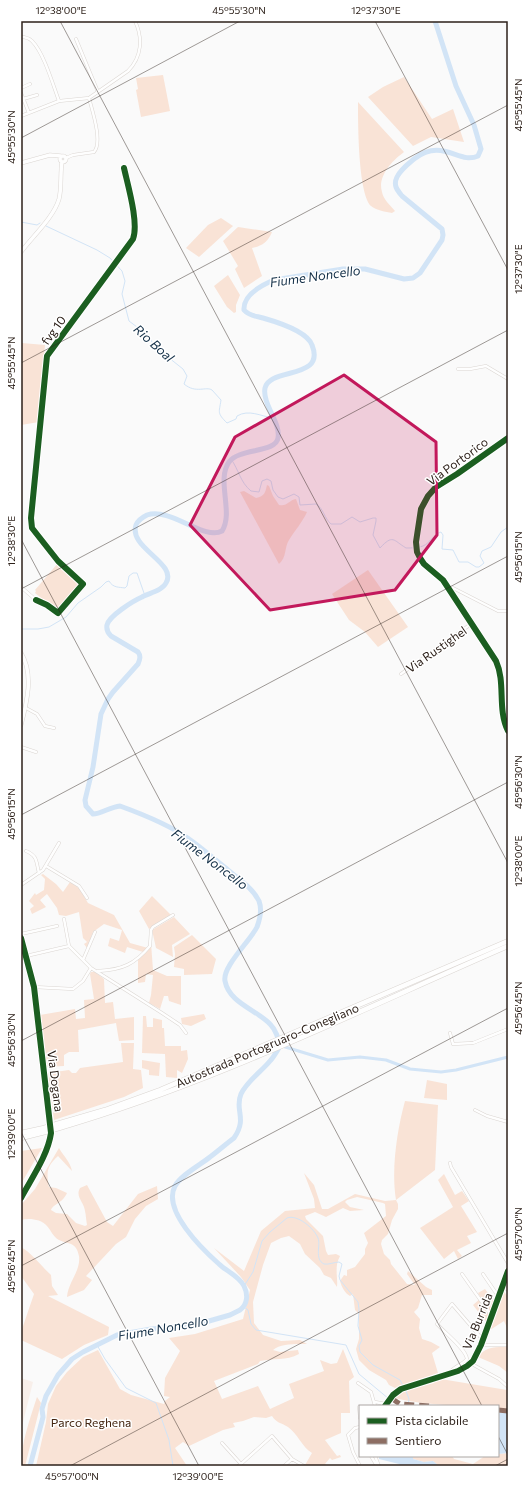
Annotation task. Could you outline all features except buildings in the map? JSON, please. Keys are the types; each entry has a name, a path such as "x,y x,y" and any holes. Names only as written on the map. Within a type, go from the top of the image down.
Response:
{"highway":[{"name":"Autostrada Portogruaro-Conegliano","path":"21,1138 162,1092 246,1061 508,941"},
{"name":"Autostrada Portogruaro-Conegliano","path":"431,977 508,946"},
{"name":"Autostrada Portogruaro-Conegliano","path":"21,1133 45,1130"}],"street":[{"path":"21,116 59,101 89,98 128,71 134,65 141,40 135,21"},
{"path":"21,37 28,38 35,44 49,72 59,101"},
{"path":"76,38 98,92"},
{"path":"21,88 30,84"},
{"path":"21,93 29,112"},
{"path":"23,99 37,94"},
{"path":"62,162 65,161 66,158 73,155 94,152 97,148 97,132 89,98"},
{"path":"21,164 50,155 64,156 66,158"},
{"path":"21,252 44,223 57,203 60,188 61,156"},
{"path":"458,369 470,369 486,366 508,379"},
{"name":"Via Portorico","path":"449,588 443,580 424,564 420,558 416,546 421,509 428,496 436,487 508,438"},
{"path":"21,587 36,600"},
{"path":"449,588 453,588 498,611 508,611"},
{"name":"Via Rustighel","path":"449,588 471,624 496,660 499,668 502,712 504,723 508,731"},
{"name":"Via Rustighel","path":"401,674 471,624"},
{"path":"21,653 27,670 26,708 21,725"},
{"path":"26,708 37,714 45,726 54,728"},
{"path":"21,747 36,752"},
{"path":"21,885 39,874 46,866 59,843"},
{"path":"26,851 33,854 35,857 39,874"},
{"path":"46,866 79,886 87,898"},
{"path":"98,972 127,966 136,960 150,946 151,930 173,915"},
{"path":"64,918 69,946 91,968 180,1025 186,1033"},
{"path":"21,934 57,926"},
{"path":"83,960 95,932"},
{"name":"Via Dogana","path":"21,938 34,987 51,1133 49,1144 21,1198"},
{"path":"26,956 69,946"},
{"path":"34,987 73,989 83,981 91,968"},
{"path":"450,1033 453,1044 473,1043 508,1029"},
{"path":"475,1110 508,1122"},
{"path":"501,1126 502,1121"},
{"path":"450,1163 508,1263"},
{"name":"Via Burrida","path":"387,1404 391,1397 404,1388 448,1374 467,1366 470,1363 481,1346 508,1271"},
{"name":"Via Burrida","path":"462,1274 491,1316"},
{"name":"Via Burrida","path":"483,1274 499,1297"},
{"path":"502,1288 508,1289"},
{"path":"448,1374 451,1370 467,1359 467,1356 437,1324 452,1304 483,1340"},
{"path":"481,1346 508,1345"},
{"path":"470,1363 499,1379 508,1386"},
{"path":"358,1383 371,1392 375,1405"},
{"path":"374,1402 387,1404"},
{"path":"359,1427 355,1428 348,1436 353,1452 360,1466"},
{"path":"222,1443 239,1465 272,1436 292,1459 304,1466"},
{"path":"372,1457 378,1466"},
{"path":"284,1466 292,1459"}],"highlighted area":[{"path":"344,375 436,442 437,535 395,590 270,610 190,525 235,437"}],"shaded area":[{"path":"21,1378 33,1382 21,1430"}],"green space":[{"path":"163,75 170,111 141,117 136,90 138,89 136,78"},
{"path":"404,77 432,119 453,109 464,142 431,137 413,146 368,97 383,87"},
{"path":"358,102 404,152 395,159 387,169 382,180 381,186 383,195 395,211 392,213 381,211 371,206 363,187 358,125"},
{"path":"221,218 233,226 199,257 186,248 208,225"},
{"path":"238,227 272,232 264,243 252,248 262,276 244,288 235,269 238,266 223,241"},
{"path":"228,275 240,295 236,305 236,312 234,313 227,307 214,286"},
{"path":"22,343 45,345 39,422 21,425"},
{"path":"267,485 269,486 279,505 284,505 296,499 300,510 307,512 289,540 282,561 279,564 240,492 244,491 256,498 264,494"},
{"path":"58,563 82,583 58,612 35,593 35,590"},
{"path":"368,570 408,627 378,647 365,632 349,620 332,594"},
{"path":"43,874 56,884 63,892 70,882 79,888 88,903 114,915 130,943 148,948 151,943 153,970 167,976 181,976 181,1005 169,1001 168,996 164,996 160,1009 149,1003 153,975 146,974 145,982 138,983 138,960 143,955 143,952 127,947 125,953 108,946 110,938 119,941 122,930 104,924 93,932 87,948 84,944 87,942 83,938 79,912 66,916 59,915 57,908 47,894 40,900 46,907 32,914 30,909 34,906 29,901 35,893 36,895 44,890 45,879 41,875"},
{"path":"152,896 171,915 149,929 139,911"},
{"path":"174,917 190,934 172,945 173,957 156,948 152,930"},
{"path":"192,935 216,959 212,974 184,975 184,969 174,967 174,947"},
{"path":"91,972 95,972 104,979 105,1003 113,1002 115,1019 134,1017 134,1040 119,1041 116,1023 78,1030 79,1052 69,1052 64,1055 64,1066 45,1067 40,1015 75,1009 76,1019 85,1018 84,1000 94,999 90,974"},
{"path":"204,1014 206,1019 191,1026 182,1024 181,1018"},
{"path":"143,1016 146,1016 147,1027 153,1027 153,1018 162,1020 165,1046 181,1046 181,1051 187,1050 188,1059 182,1073 177,1070 177,1078 166,1077 165,1054 142,1053"},
{"path":"121,1043 134,1043 133,1069 141,1070 143,1088 124,1097 54,1120 48,1073 69,1070 72,1073 76,1073 80,1068 123,1062"},
{"path":"142,1060 160,1063 159,1076 149,1075 149,1070 142,1068"},
{"path":"427,1080 447,1084 447,1100 424,1098"},
{"path":"405,1101 438,1105 435,1170 396,1200 394,1176 396,1150"},
{"path":"42,1148 21,1184 21,1151"},
{"path":"59,1148 72,1171 58,1156 48,1170 49,1187 56,1188 67,1193 63,1199 52,1208 51,1210 56,1213 67,1214 76,1223 85,1226 87,1225 84,1208 79,1197 79,1191 80,1188 87,1185 107,1222 113,1226 138,1194 157,1186 158,1199 146,1206 135,1219 126,1237 116,1244 86,1276 92,1280 84,1290 67,1297 78,1267 78,1251 72,1244 57,1239 42,1222 31,1219 21,1220 21,1205 35,1189"},
{"name":"Parco Reghena","path":"304,1173 314,1185 322,1209 328,1209 355,1194 385,1201 396,1200 398,1209 392,1220 388,1234 382,1240 381,1244 384,1254 407,1284 415,1285 407,1274 408,1271 426,1287 432,1290 432,1295 422,1295 418,1308 414,1312 420,1319 419,1328 422,1339 440,1347 432,1353 438,1373 395,1388 389,1385 386,1380 369,1370 359,1360 356,1349 359,1339 359,1314 355,1310 353,1294 350,1296 347,1293 340,1281 344,1275 347,1276 347,1270 355,1267 365,1254 365,1249 368,1243 364,1233 386,1216 385,1204 357,1197 345,1202 350,1207 364,1210 350,1211 343,1208 326,1217 315,1212 305,1216 306,1219 323,1236 328,1255 336,1254 340,1256 337,1268 337,1287 331,1278 324,1275 320,1268 305,1254 300,1244 289,1236 271,1243 263,1265 253,1302 254,1323 263,1335 281,1341 300,1340 307,1344 289,1344 280,1346 273,1350 280,1352 298,1350 299,1354 284,1358 260,1361 258,1364 214,1381 222,1399 258,1386 270,1409 294,1398 289,1384 324,1371 320,1360 331,1364 337,1363 343,1349 354,1377 349,1381 350,1413 341,1413 341,1433 325,1440 337,1456 340,1455 341,1457 332,1460 330,1458 325,1464 327,1466 306,1466 305,1465 312,1453 305,1447 295,1433 286,1426 277,1422 272,1416 266,1418 254,1417 233,1423 235,1427 223,1430 189,1446 183,1442 175,1448 187,1466 36,1466 46,1422 48,1404 56,1386 67,1372 83,1357 98,1350 120,1389 131,1395 164,1404 170,1397 164,1396 165,1378 180,1351 169,1338 195,1334 243,1319 250,1290 241,1277 214,1248 244,1271 261,1231 285,1211 315,1208 314,1199"},
{"path":"444,1174 455,1195 462,1191 469,1201 461,1206 477,1232 467,1236 471,1243 457,1250 462,1256 458,1259 454,1251 444,1259 420,1228 453,1207 438,1180"},
{"path":"21,1247 51,1275 52,1286 58,1295 48,1296 109,1327 108,1335 84,1345 62,1359 21,1340 21,1332 34,1294 21,1276"},
{"path":"485,1289 495,1302 487,1323 473,1305 481,1298 478,1293"},
{"path":"504,1291 508,1298 508,1330 504,1321 490,1330"},
{"path":"495,1347 508,1347 508,1373 499,1366 478,1357 481,1353 488,1349"},
{"path":"441,1379 507,1390 508,1409 499,1408 499,1405 446,1405 407,1401 394,1398 405,1390 434,1383 435,1380"},
{"path":"37,1397 41,1403 25,1466 21,1466 24,1440"},
{"path":"508,1453 508,1466 439,1466 433,1461 424,1462 413,1459 413,1457 453,1457 454,1459 473,1464 484,1457 499,1457 499,1454"}],"water":[{"path":"499,1412 508,1412 508,1453 499,1454"},
{"path":"379,1457 413,1457 413,1459 424,1462 433,1461 439,1466 401,1466 399,1464 379,1459"}],"waterway":[{"name":"Fiume Noncello","path":"30,1466 43,1417 42,1409 46,1396 58,1375 72,1359 117,1335 151,1329 195,1325 230,1315 243,1308 246,1302 246,1292 242,1282 222,1267 194,1239 179,1217 174,1206 172,1196 175,1186 182,1178 234,1138 241,1120 239,1105 241,1094 250,1081 266,1065 280,1046 272,1026 238,1001 228,989 225,981 225,975 232,961 257,927 260,914 260,904 253,892 244,884 199,846 173,829 120,806 93,814 86,806 85,800 93,767 101,714 108,699 138,664 140,658 138,652 111,636 107,625 112,617 122,609 138,599 158,590 166,583 168,576 165,569 139,541 135,533 138,522 147,515 156,514 177,519 206,532 215,533 222,531 225,524 226,515 224,478 225,469 229,462 241,454 271,446 276,443 278,438 277,426 266,400 265,388 269,382 276,377 296,372 311,364 314,356 312,345 304,335 276,322 250,315 244,310 250,295 254,291 274,280 343,269 365,269 404,279 413,278 420,273 442,240 442,229 402,196 397,189 395,182 403,169 414,159 424,153 442,151 471,158 478,156 481,149 474,125 456,86 435,21"},
{"name":"Rio Boal","path":"21,222 37,225 40,223"},
{"name":"Rio Boal","path":"46,226 97,250 110,258 122,271 125,281 122,294 129,321 149,336 154,346 183,369 187,376 184,384 193,389 210,389 213,391 221,400 220,413 227,423 236,419 237,416 246,413 273,418"},
{"path":"231,459 244,484 251,491 259,492 262,481 267,479 271,481 273,490 278,497 283,499 294,494 299,497 300,505 316,504 321,508 331,524 341,524 352,517 360,522 376,518 373,535 380,548 391,540 406,548 421,547 441,532 443,535 442,549 453,550 459,562 468,562 476,567 479,567 484,563 480,556 482,551 491,547 501,532 508,527"},
{"path":"21,629 38,629 49,627 66,617 78,603 106,582 109,581 114,586 125,588 127,586 129,576 133,573 137,573 145,596"},
{"path":"282,1046 328,1060 360,1057 386,1060 410,1069 441,1072 456,1070 508,1057"},
{"path":"244,1286 253,1272 262,1241 270,1232 287,1218 296,1218 305,1223 313,1230 318,1238 318,1255 321,1262 324,1264 339,1262 342,1264 339,1276 340,1280 358,1302 358,1326 362,1340 359,1346 360,1352 373,1365 400,1380 409,1399 408,1405"},
{"path":"244,1307 248,1310 251,1324 256,1330 346,1345 359,1374 389,1399"},
{"path":"97,1345 126,1388 156,1403 169,1440 173,1466"},
{"path":"391,1400 398,1405"}],"marked path":[{"path":"391,1398 400,1404 414,1405"},
{"path":"499,1410 508,1411"}],"cycle path":[{"name":"fvg 10","path":"36,600 47,605 58,613 83,584 58,561 32,528 31,518 47,356 133,239 135,224 134,214 124,168"},
{"path":"508,438 436,487 428,496 421,509 416,542 417,552 424,564 443,580 496,661 501,678 503,714 508,731"},
{"path":"21,938 34,987 51,1133 43,1158 21,1198"},
{"path":"386,1405 393,1395 401,1389 458,1371 473,1361 481,1345 508,1271"}]}
